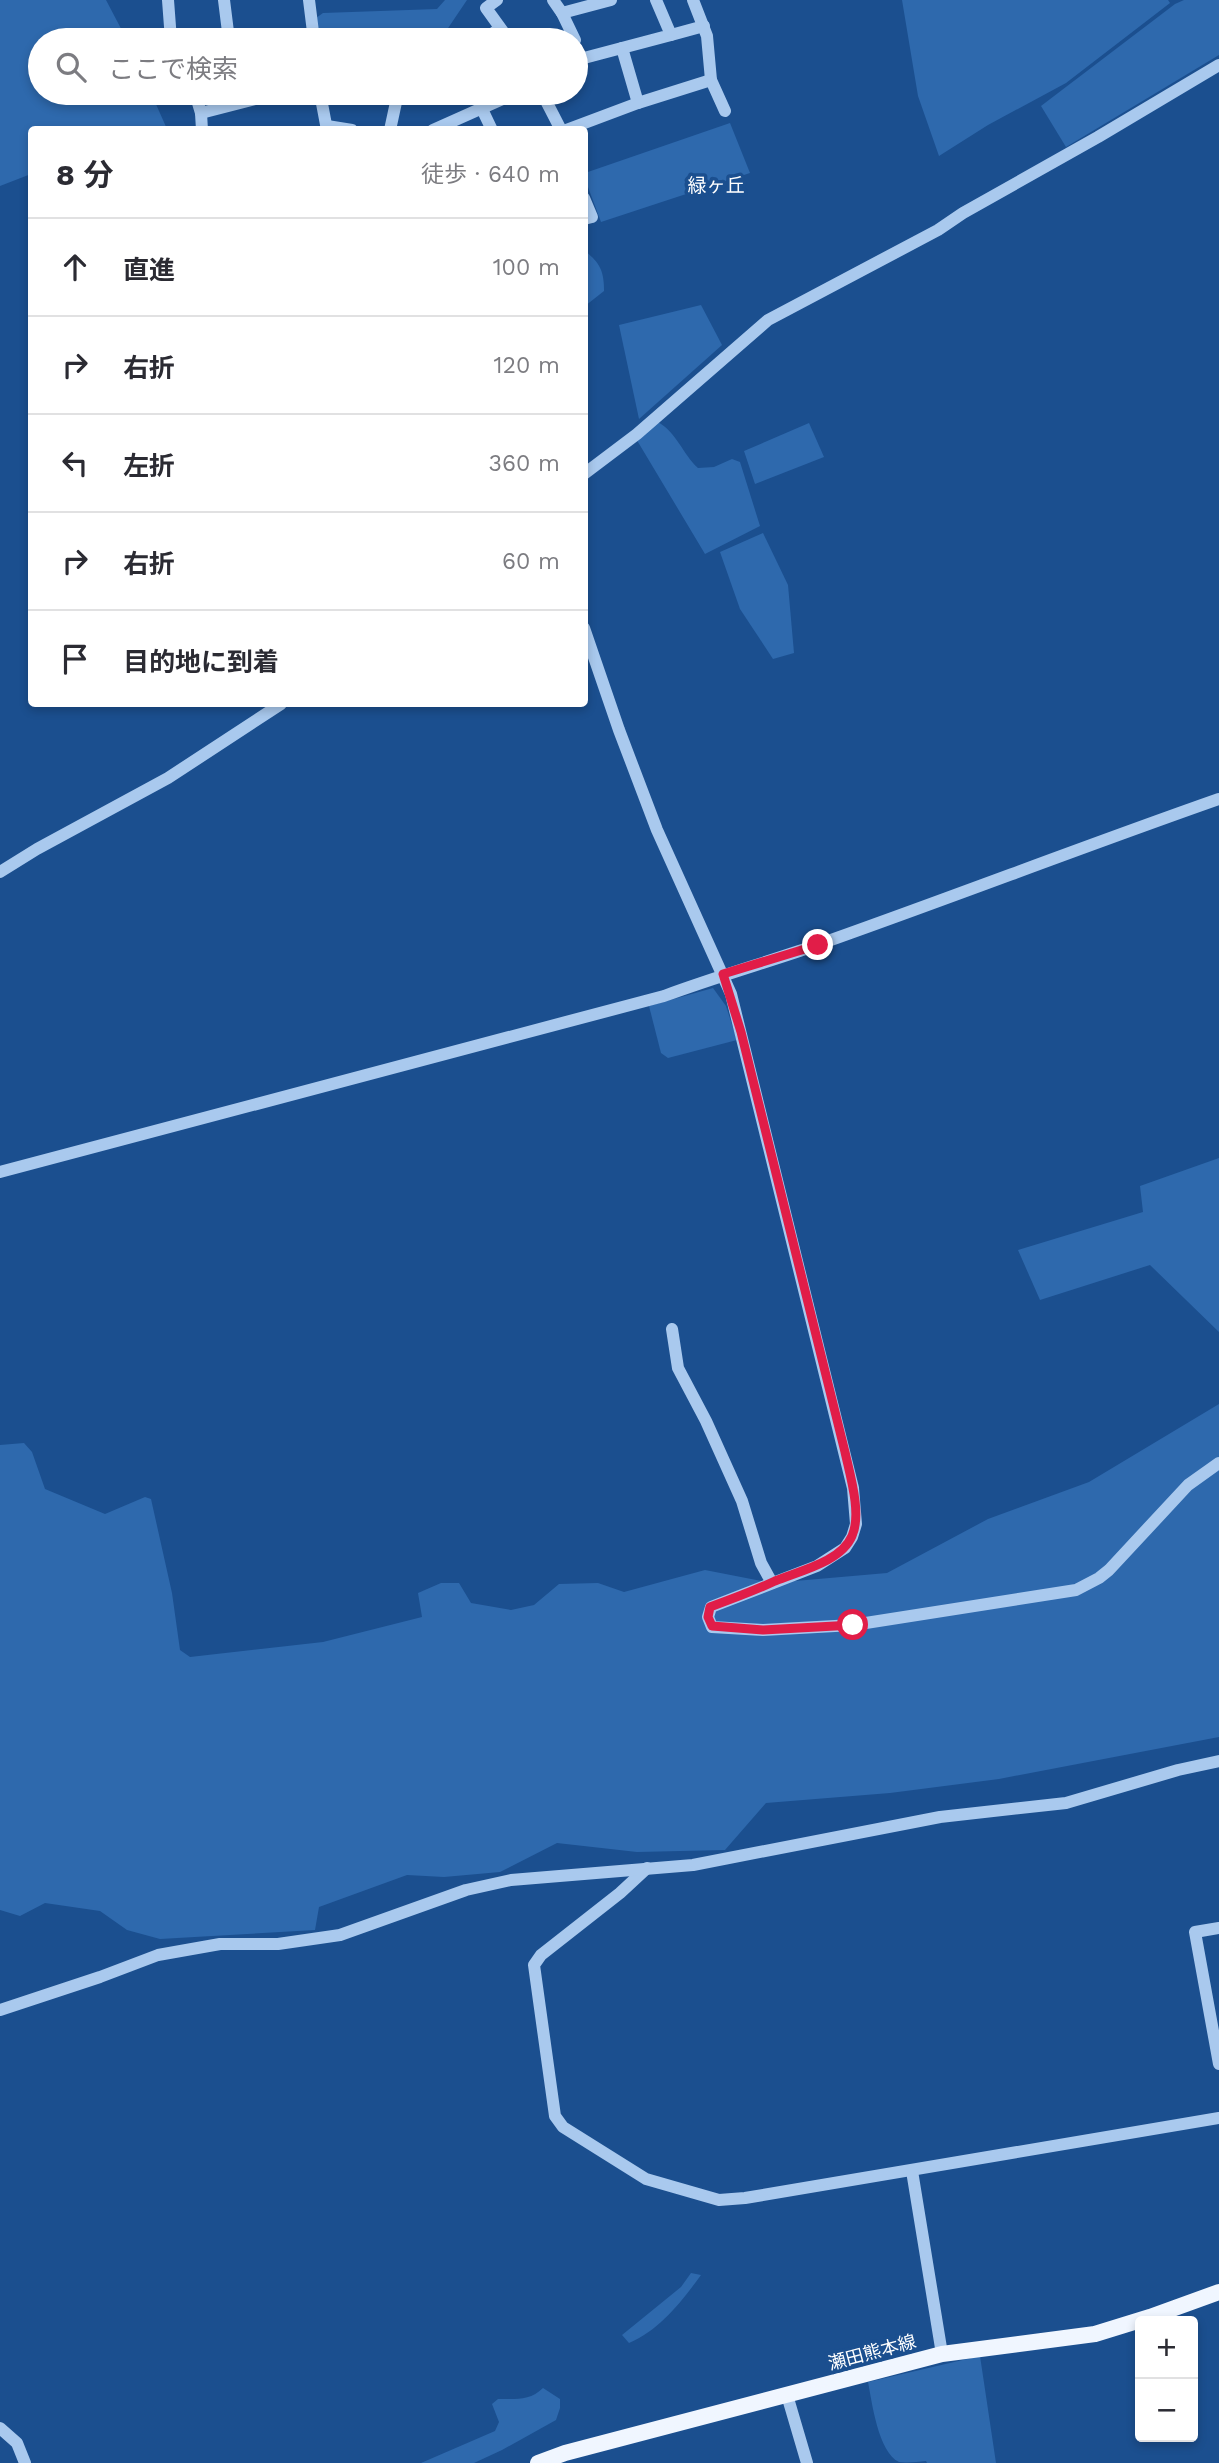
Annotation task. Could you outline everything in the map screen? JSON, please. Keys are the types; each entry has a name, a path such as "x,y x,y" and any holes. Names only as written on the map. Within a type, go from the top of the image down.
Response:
{"main road":[{"name":"瀬田熊本線","path":"538,2463 565,2453 942,2354 1095,2334 1219,2292"}],"street":[{"path":"168,0 171,28"},
{"path":"224,0 228,28"},
{"path":"309,0 312,28"},
{"path":"497,0 486,8 499,28"},
{"path":"553,0 569,28"},
{"path":"562,13 611,0"},
{"path":"656,0 671,35"},
{"path":"693,0 704,26 711,80 725,111"},
{"path":"588,58 704,26"},
{"path":"622,48 638,103"},
{"path":"588,471 637,434 768,320 937,230 1219,65"},
{"path":"575,126 711,80"},
{"path":"199,105 202,126"},
{"path":"201,113 219,105"},
{"path":"322,105 327,126"},
{"path":"391,126 395,105"},
{"path":"441,126 480,105"},
{"path":"487,105 491,126"},
{"path":"549,105 562,126"},
{"path":"588,640 657,830 723,974 741,1032 853,1488 856,1524 845,1548 817,1566 710,1607 708,1617 712,1626 763,1630 853,1625 1076,1590 1109,1570 1188,1485 1219,1463"},
{"path":"0,872 168,778 276,707"},
{"path":"0,1171 664,996 723,974 818,945 1031,865 1219,799"},
{"path":"672,1329 678,1368 706,1421 742,1501 761,1563 772,1583"},
{"path":"0,2010 100,1978 158,1955 220,1944 278,1944 340,1935 466,1890 511,1880 693,1865 940,1816 1066,1803 1178,1770 1219,1761"},
{"path":"647,1868 621,1893 541,1955 534,1965 555,2116 563,2127 646,2179 719,2200 745,2198 1219,2118"},
{"path":"1219,1928 1195,1932 1219,2064"},
{"path":"912,2171 942,2354"},
{"path":"787,2395 807,2463"},
{"path":"0,2428 17,2443 25,2463"}],"shaded area":[{"path":"0,0 106,0 121,28 28,28 28,105 156,105 166,126 28,126 28,175 0,186"},
{"path":"445,0 467,0 448,28 317,28 316,18 323,13 437,9"},
{"path":"902,0 1168,0 1170,3 1066,83 988,125 939,156 918,96"},
{"path":"1184,0 1219,0 1219,55 1066,147 1041,106 1175,4"},
{"path":"730,123 750,173 601,222 588,187 588,172"},
{"path":"588,254 600,268 604,291 588,304"},
{"path":"701,305 722,345 639,419 619,325"},
{"path":"658,422 670,432 698,468 714,467 732,459 740,462 760,526 705,554 635,437"},
{"path":"809,423 824,457 755,484 744,451"},
{"path":"763,533 788,585 794,653 773,659 740,609 720,552"},
{"path":"713,988 726,1006 737,1040 668,1058 661,1053 649,1006"},
{"path":"1219,1158 1219,1332 1150,1265 1040,1300 1018,1250 1143,1212 1140,1186"},
{"path":"1219,1404 1219,1737 999,1779 890,1793 766,1803 725,1850 637,1852 557,1843 500,1872 444,1877 407,1875 319,1907 315,1930 160,1939 127,1930 100,1911 45,1903 20,1916 0,1910 0,1445 24,1443 32,1452 45,1489 105,1514 145,1497 151,1499 172,1593 180,1650 190,1657 323,1642 422,1617 418,1593 441,1583 459,1583 471,1603 511,1610 534,1605 559,1584 598,1583 624,1592 705,1570 772,1583 887,1573 988,1519 1089,1482"},
{"path":"691,2273 701,2275 678,2305 651,2331 629,2343 622,2335 681,2287"},
{"path":"980,2356 996,2463 899,2462 892,2457 877,2426 868,2382"},
{"path":"543,2388 560,2399 556,2420 474,2463 421,2463 495,2431 499,2422 492,2404 498,2399 528,2397"}],"district":[{"name":"緑ヶ丘","path":"716,185"}],"route":[{"path":"818,945 723,974 741,1032 845,1452 853,1488 856,1524 845,1548 817,1566 710,1607 708,1617 712,1626 763,1630 853,1625"}]}
